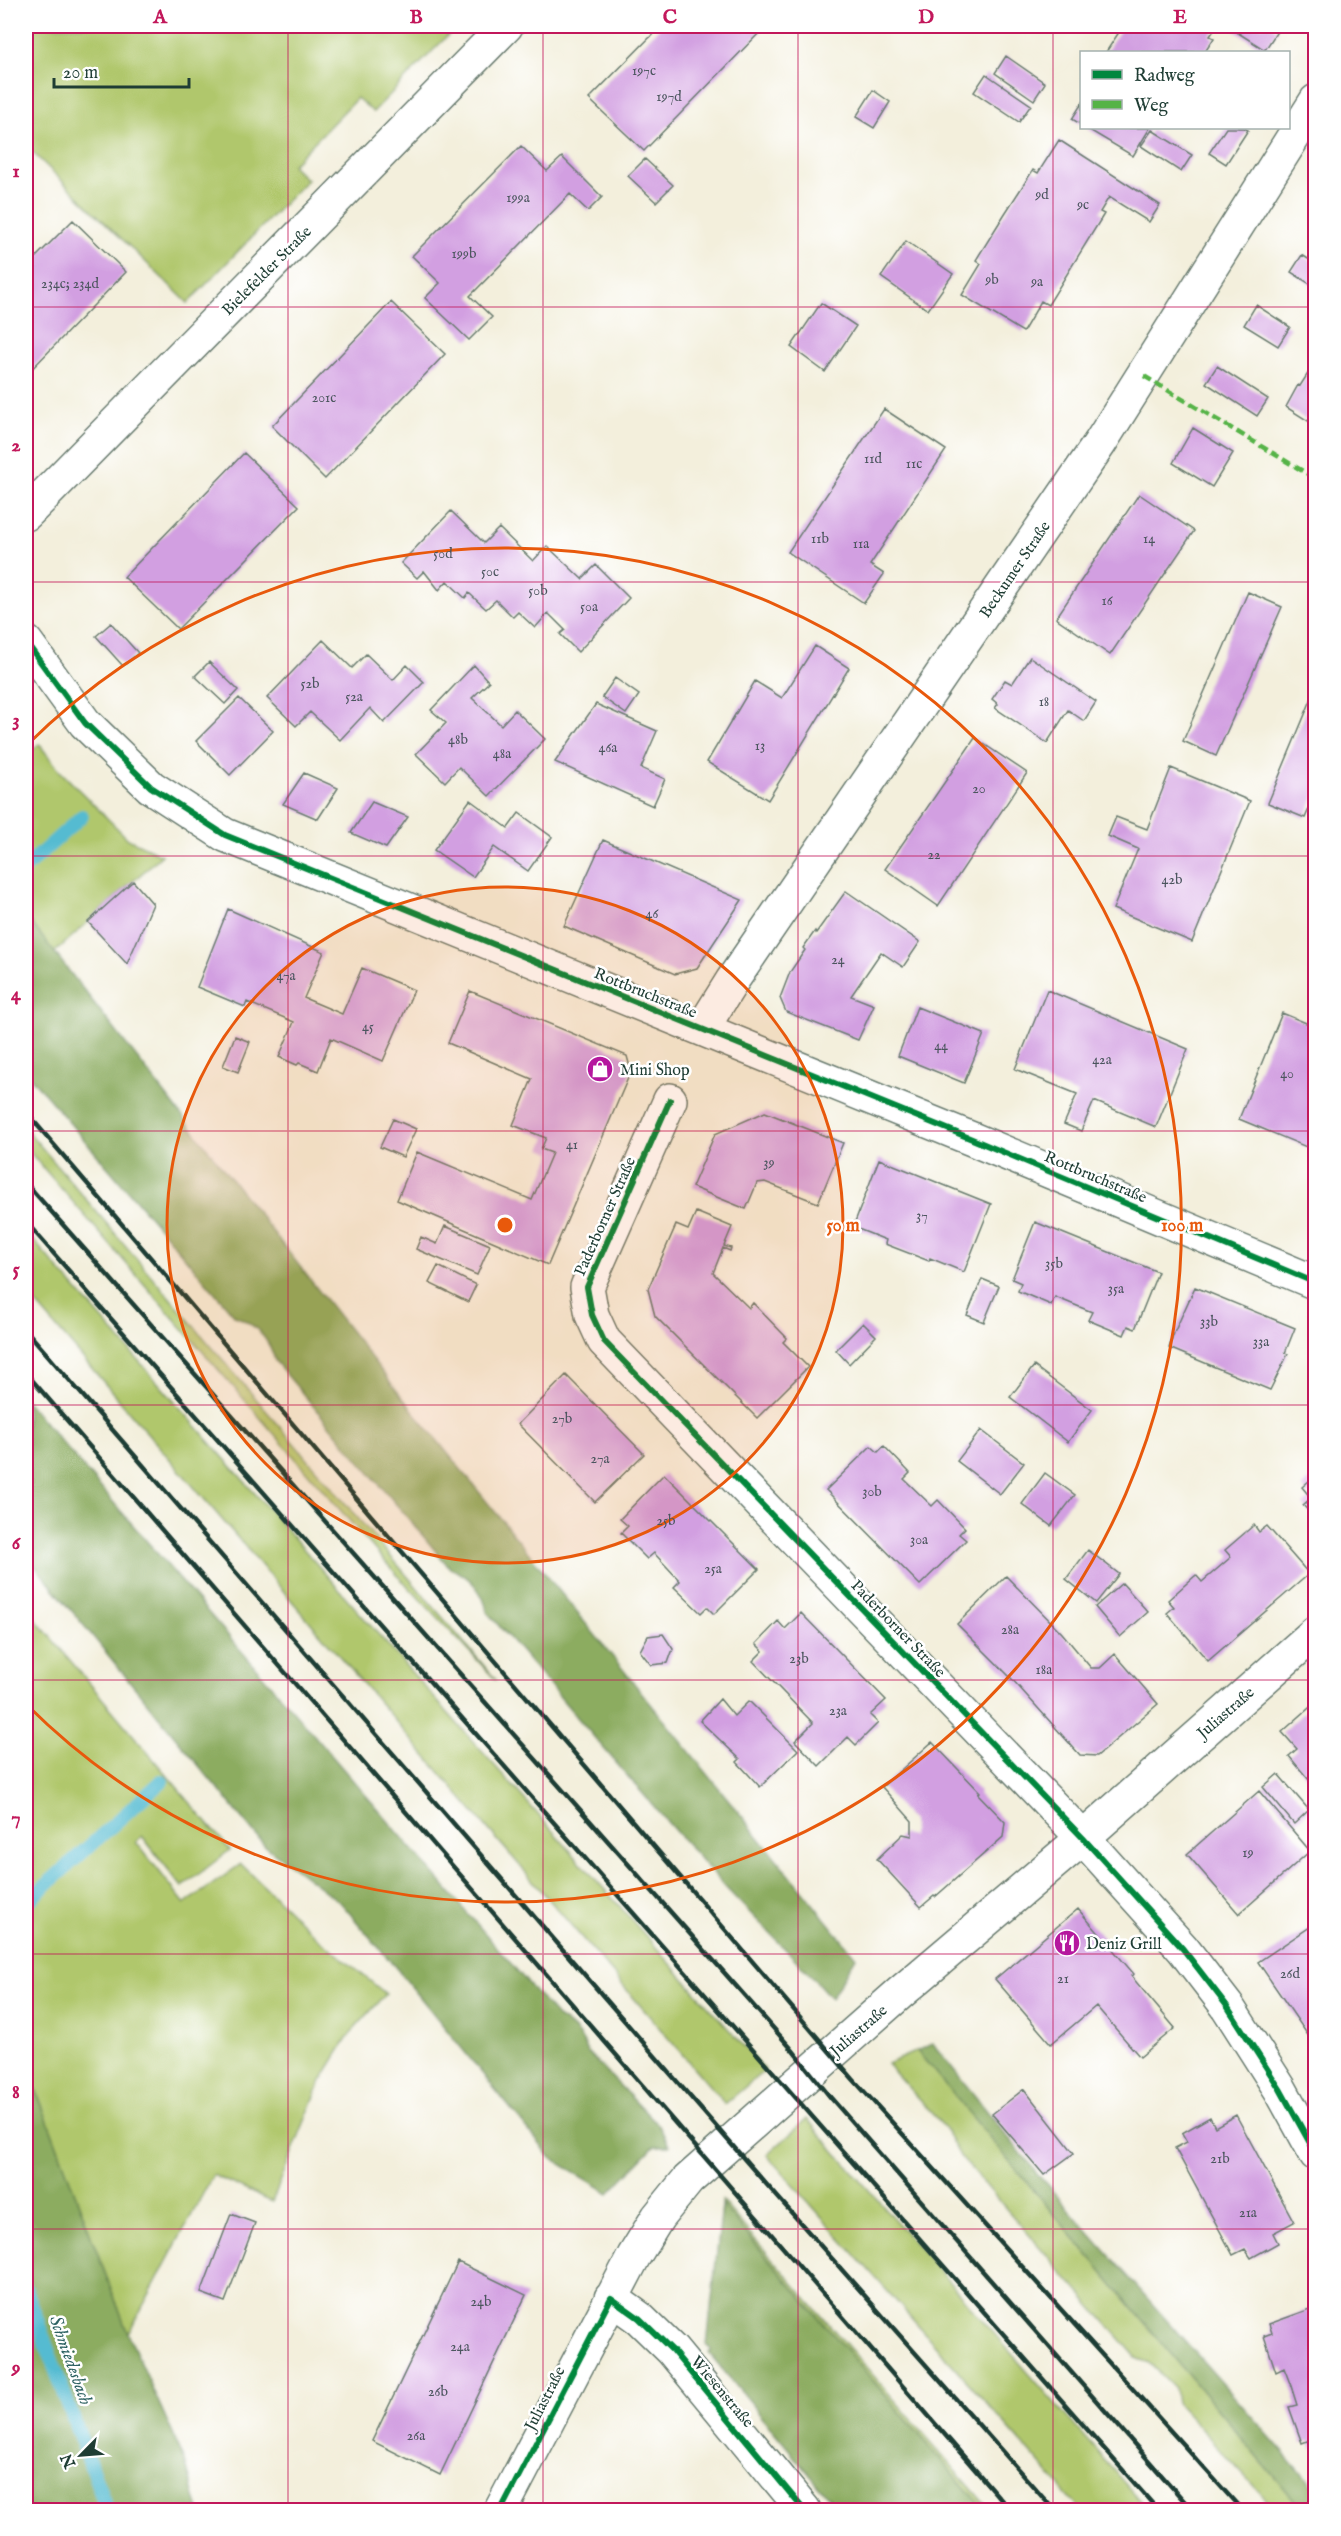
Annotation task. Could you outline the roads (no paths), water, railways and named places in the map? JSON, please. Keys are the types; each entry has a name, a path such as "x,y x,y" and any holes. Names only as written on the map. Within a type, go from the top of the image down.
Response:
{"street":[{"name":"Bielefelder Straße","path":"26,514 506,26"},
{"name":"Beckumer Straße","path":"702,1029 732,981 1100,443 1316,100"},
{"name":"Rottbruchstraße","path":"26,642 85,723 151,787 225,835 972,1138 1316,1282"},
{"name":"Paderborner Straße","path":"670,1100 588,1287 592,1315 604,1341 1083,1838 1183,1949 1227,2006 1280,2089 1316,2154"},
{"name":"Juliastraße","path":"501,2511 611,2298 658,2217 688,2180 900,1993 1083,1838 1316,1632"},
{"name":"Wiesenstraße","path":"611,2298 639,2318 672,2350 804,2511"}],"waterway":[{"name":"Schmiedesbach","path":"26,867 82,816"},
{"path":"26,1903 162,1781"},
{"name":"Schmiedesbach","path":"26,2290 107,2510"}],"railway":[{"path":"26,1112 853,2079 1242,2510"},
{"path":"26,1183 790,2047 831,2098 1192,2510"},
{"path":"26,1222 1158,2510"},
{"path":"26,1330 752,2168 1054,2510"},
{"path":"26,1373 1010,2510"}],"place":[{"name":"Mini Shop","path":"600,1069"},
{"name":"Deniz Grill","path":"1067,1943"}]}
